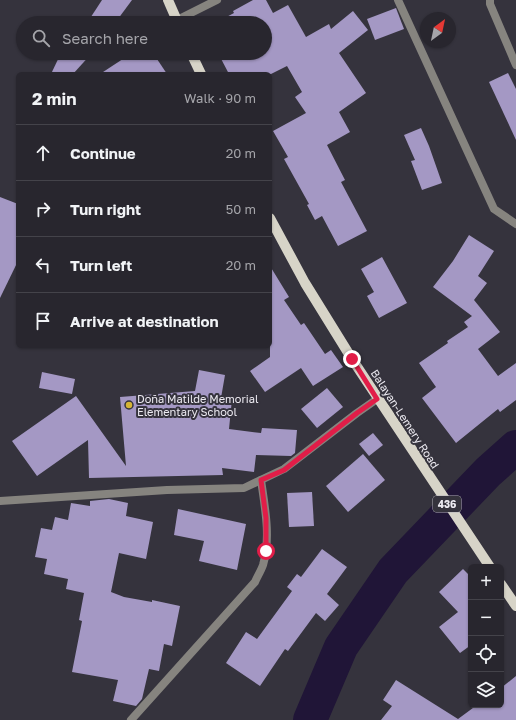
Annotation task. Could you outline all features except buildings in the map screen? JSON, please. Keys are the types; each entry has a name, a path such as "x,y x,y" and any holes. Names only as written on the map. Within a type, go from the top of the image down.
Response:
{"main road":[{"path":"168,0 175,16"},
{"path":"194,60 200,72"},
{"name":"Balayan-Lemery Road","path":"272,222 305,283 377,399 488,564"},
{"path":"504,588 516,606"}],"street":[{"path":"188,16 216,0"},
{"path":"398,0 494,209 516,224"},
{"path":"490,0 490,4 516,65"},
{"path":"0,501 167,490 244,488 284,470 377,399"},
{"path":"131,720 255,582 263,567 266,551 266,518 261,480"}],"waterway":[{"path":"310,720 341,647 393,571 488,472 516,447"}],"place":[{"name":"Doña Matilde Memorial Elementary School","path":"129,405"}],"route":[{"path":"266,551 266,518 261,480 284,470 377,399 352,359"}]}
